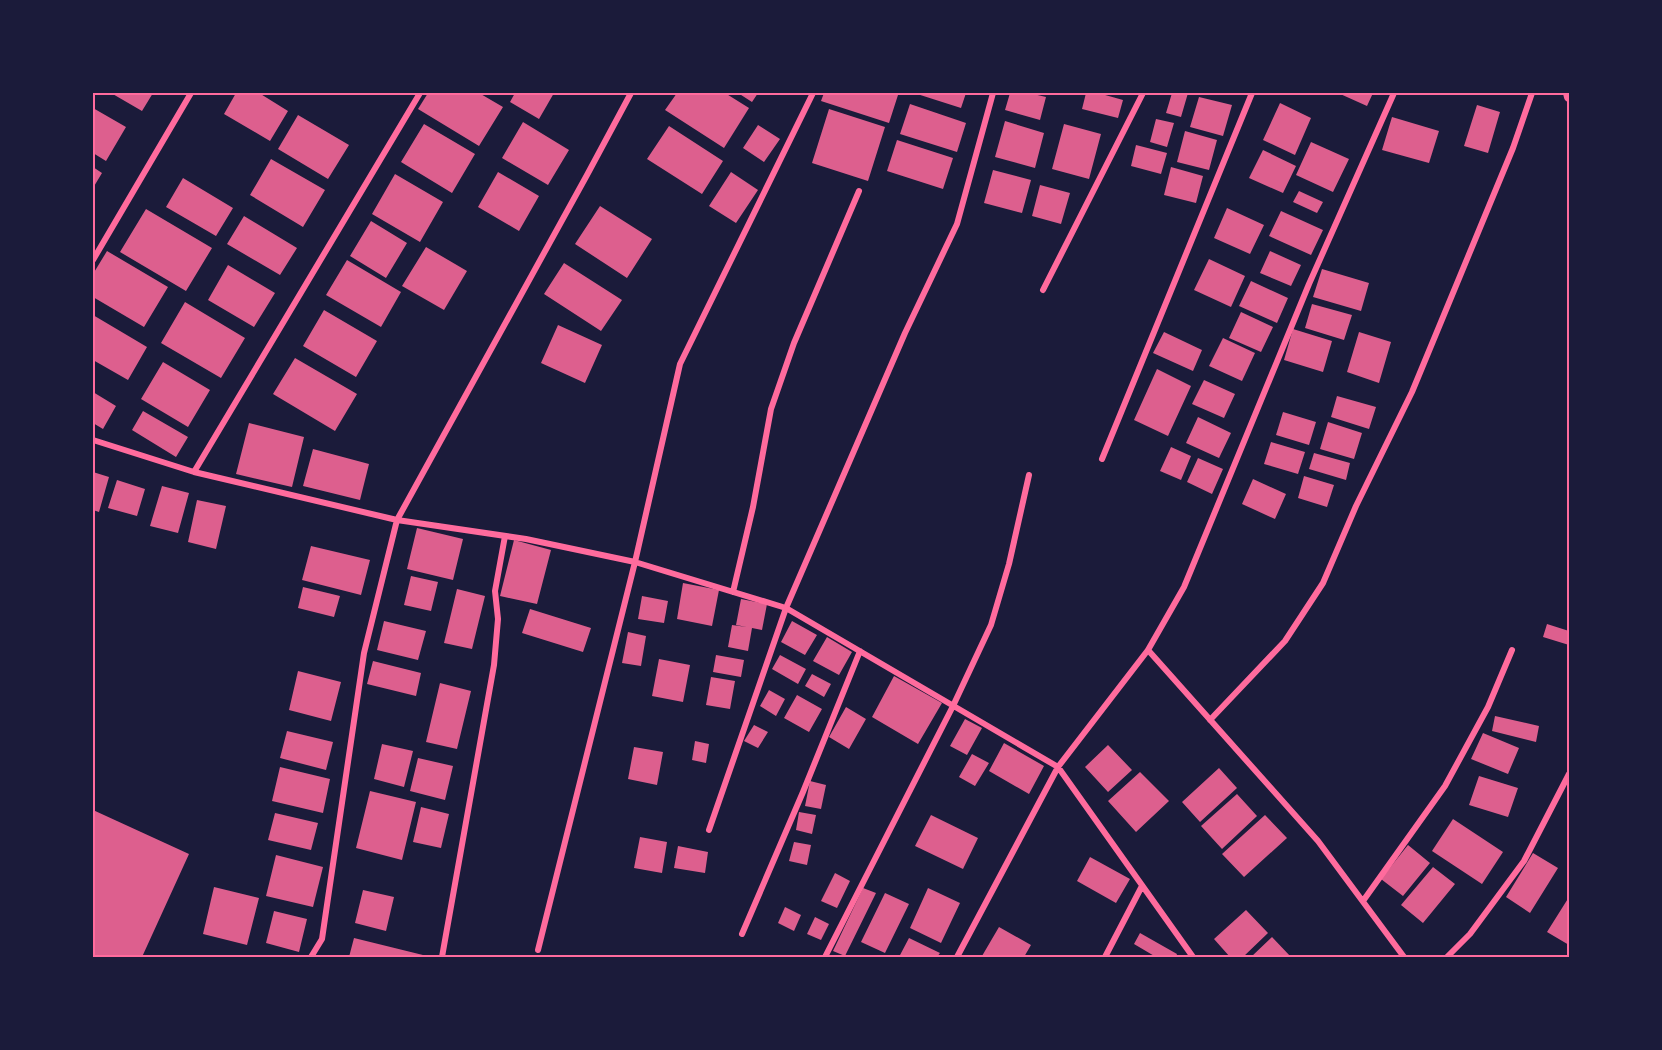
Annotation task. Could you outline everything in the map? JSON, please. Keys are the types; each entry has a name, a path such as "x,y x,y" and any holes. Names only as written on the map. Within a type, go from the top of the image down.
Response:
{"street":[{"path":"93,260 191,93"},
{"path":"194,472 420,93"},
{"path":"311,957 322,939 364,653 397,520 631,93"},
{"path":"538,950 634,562 680,364 813,93"},
{"path":"709,830 786,608 905,333 957,225 993,93"},
{"path":"1042,290 1143,93"},
{"path":"1102,459 1252,93"},
{"path":"957,957 1058,767 1148,650 1184,588 1309,284 1394,93"},
{"path":"1210,720 1285,641 1323,582 1356,506 1412,392 1513,148 1532,93"},
{"path":"733,592 753,507 771,409 794,343 859,191"},
{"path":"93,440 194,472 397,520 526,539 634,562 786,608 1058,767 1193,957"},
{"path":"825,957 953,706 991,625 1009,564 1029,475"},
{"path":"442,957 494,665 498,619 495,591 505,536"},
{"path":"1148,650 1318,841 1404,957"},
{"path":"1363,901 1445,786 1488,707 1512,650"},
{"path":"742,934 860,651"},
{"path":"1447,957 1470,934 1524,861 1569,774"},
{"path":"1105,957 1142,886"}],"building":[{"path":"111,93 153,93 142,111"},
{"path":"236,93 259,93 288,111 270,141 224,114"},
{"path":"428,93 479,93 503,107 479,146 418,109"},
{"path":"515,93 554,93 539,119 510,102"},
{"path":"677,93 725,93 749,108 724,148 665,110"},
{"path":"738,93 758,93 752,102"},
{"path":"824,93 893,93 898,95 889,123 821,101"},
{"path":"914,93 966,93 961,108"},
{"path":"1010,93 1029,93 1046,97 1040,120 1005,110"},
{"path":"1086,93 1098,93 1123,100 1118,118 1082,109"},
{"path":"1172,93 1188,93 1181,117 1166,113"},
{"path":"1338,93 1373,93 1367,106"},
{"path":"1199,97 1232,105 1223,136 1190,127"},
{"path":"1280,103 1311,118 1295,155 1263,140"},
{"path":"910,104 966,123 957,152 900,134"},
{"path":"1477,105 1500,112 1488,153 1464,146"},
{"path":"93,108 126,127 106,161 93,153"},
{"path":"829,109 885,127 868,181 812,163"},
{"path":"298,115 349,145 328,179 278,149"},
{"path":"1392,117 1439,131 1429,163 1382,150"},
{"path":"1156,119 1174,123 1167,147 1150,142"},
{"path":"1005,121 1044,133 1035,168 995,157"},
{"path":"523,122 569,150 548,185 502,158"},
{"path":"424,124 475,154 452,193 401,162"},
{"path":"1064,124 1101,134 1089,179 1052,169"},
{"path":"758,125 780,139 764,162 743,148"},
{"path":"669,126 723,161 702,194 647,159"},
{"path":"1185,131 1217,140 1209,170 1177,162"},
{"path":"897,140 953,158 943,189 887,171"},
{"path":"1311,142 1349,159 1333,192 1296,175"},
{"path":"1136,145 1167,153 1161,174 1131,166"},
{"path":"1263,150 1296,166 1283,193 1249,178"},
{"path":"271,159 325,190 303,227 250,195"},
{"path":"93,167 102,173 93,188"},
{"path":"1171,167 1203,176 1196,203 1164,195"},
{"path":"993,170 1031,180 1022,213 984,203"},
{"path":"498,172 539,196 519,231 478,207"},
{"path":"731,172 758,190 736,223 709,206"},
{"path":"395,174 443,202 420,242 372,214"},
{"path":"183,178 233,208 216,236 166,207"},
{"path":"1040,185 1070,193 1061,224 1032,216"},
{"path":"1299,191 1323,202 1317,213 1293,202"},
{"path":"600,206 652,239 627,278 575,244"},
{"path":"1227,208 1264,225 1250,254 1214,238"},
{"path":"146,209 212,248 186,291 120,252"},
{"path":"1281,211 1323,230 1311,255 1269,236"},
{"path":"244,216 297,248 280,275 227,244"},
{"path":"371,221 407,243 386,278 350,256"},
{"path":"426,247 467,271 444,310 402,286"},
{"path":"107,251 168,287 144,327 93,297 93,274"},
{"path":"1270,251 1301,265 1291,286 1260,273"},
{"path":"1209,259 1245,276 1231,307 1194,290"},
{"path":"347,260 401,292 381,327 326,295"},
{"path":"564,263 622,300 601,331 544,294"},
{"path":"228,265 275,293 254,327 208,300"},
{"path":"1322,269 1369,283 1361,311 1313,297"},
{"path":"1251,281 1288,298 1277,323 1239,306"},
{"path":"185,302 245,338 221,378 161,343"},
{"path":"1312,304 1352,315 1344,340 1305,328"},
{"path":"324,310 377,341 356,377 303,346"},
{"path":"1241,312 1273,327 1261,352 1229,338"},
{"path":"93,315 147,347 128,380 93,360"},
{"path":"558,325 602,345 585,383 541,363"},
{"path":"1293,329 1332,341 1323,372 1284,360"},
{"path":"1164,332 1202,350 1193,371 1153,353"},
{"path":"1359,332 1391,342 1379,383 1347,372"},
{"path":"1223,338 1255,353 1242,381 1209,366"},
{"path":"295,358 357,394 335,431 273,394"},
{"path":"163,362 210,390 188,427 141,399"},
{"path":"1157,369 1191,386 1168,436 1134,420"},
{"path":"1204,380 1235,394 1224,418 1192,404"},
{"path":"93,392 116,406 103,429 93,423"},
{"path":"1337,396 1376,407 1369,429 1331,417"},
{"path":"143,411 188,437 176,457 132,430"},
{"path":"1283,412 1316,422 1309,445 1276,435"},
{"path":"1198,417 1231,433 1219,458 1186,443"},
{"path":"1328,422 1362,433 1354,459 1320,449"},
{"path":"249,423 304,437 292,487 236,474"},
{"path":"1271,442 1305,452 1298,474 1264,464"},
{"path":"1171,447 1191,456 1181,480 1160,471"},
{"path":"313,449 369,464 360,500 303,486"},
{"path":"1314,453 1350,463 1346,480 1309,469"},
{"path":"1198,458 1223,469 1212,494 1187,482"},
{"path":"93,472 109,477 99,512 93,510"},
{"path":"1304,476 1334,485 1327,507 1298,498"},
{"path":"1253,479 1286,494 1275,519 1242,504"},
{"path":"117,480 145,489 137,516 108,508"},
{"path":"162,486 189,493 178,533 150,526"},
{"path":"197,500 226,506 216,549 188,542"},
{"path":"417,528 463,539 453,580 407,569"},
{"path":"514,540 551,550 537,604 500,596"},
{"path":"311,546 370,560 361,595 302,580"},
{"path":"411,576 438,582 431,611 404,605"},
{"path":"683,583 719,590 712,626 677,619"},
{"path":"303,587 340,596 334,617 298,608"},
{"path":"457,589 485,596 472,649 444,643"},
{"path":"642,596 668,601 664,623 638,619"},
{"path":"741,599 767,604 762,630 752,628 748,651 728,647 732,625 747,627 736,625"},
{"path":"530,609 591,628 583,652 522,633"},
{"path":"384,621 426,631 418,660 377,650"},
{"path":"792,621 817,635 805,655 781,642"},
{"path":"1547,624 1569,631 1569,645 1543,637"},
{"path":"628,632 646,636 641,666 622,663"},
{"path":"827,637 852,652 839,675 813,661"},
{"path":"716,655 744,660 741,677 713,672"},
{"path":"780,655 806,669 798,684 772,669"},
{"path":"659,659 690,665 683,702 652,696"},
{"path":"373,661 421,673 416,696 367,684"},
{"path":"298,671 341,682 331,721 289,710"},
{"path":"812,674 831,684 824,697 805,686"},
{"path":"894,676 942,703 918,744 872,717"},
{"path":"711,677 735,681 730,709 706,705"},
{"path":"440,683 471,691 457,749 426,742"},
{"path":"769,690 785,699 776,716 760,706"},
{"path":"797,695 822,709 809,732 784,718"},
{"path":"846,707 866,719 849,749 829,737"},
{"path":"1495,716 1539,726 1536,742 1492,731"},
{"path":"965,719 982,728 967,755 950,746"},
{"path":"754,725 768,732 758,748 744,741"},
{"path":"287,731 333,742 326,770 280,758"},
{"path":"1483,733 1519,748 1508,774 1471,759"},
{"path":"695,741 709,744 706,763 692,760"},
{"path":"1004,743 1044,766 1029,794 989,771"},
{"path":"382,744 413,751 404,787 374,779"},
{"path":"1108,745 1132,770 1108,792 1085,767"},
{"path":"634,747 663,752 657,785 628,779"},
{"path":"972,754 989,763 975,786 959,777"},
{"path":"418,758 453,766 445,800 410,791"},
{"path":"280,767 330,779 323,813 272,801"},
{"path":"1219,768 1237,788 1200,822 1182,802"},
{"path":"1140,772 1169,801 1136,832 1108,801"},
{"path":"1479,776 1518,788 1508,817 1469,805"},
{"path":"810,781 826,785 821,809 805,806"},
{"path":"370,791 416,802 402,860 356,848"},
{"path":"1237,794 1257,816 1222,849 1201,826"},
{"path":"421,807 449,814 441,848 413,842"},
{"path":"93,810 189,854 142,957 93,957"},
{"path":"799,812 816,815 812,834 796,830"},
{"path":"275,813 318,823 311,850 268,840"},
{"path":"931,815 978,838 963,869 915,846"},
{"path":"1265,815 1287,838 1244,877 1222,854"},
{"path":"1453,819 1503,852 1482,884 1432,851"},
{"path":"640,837 667,842 662,873 634,868"},
{"path":"794,842 811,845 807,865 789,861"},
{"path":"1408,845 1430,863 1403,896 1381,879"},
{"path":"678,846 708,852 705,873 674,868"},
{"path":"1533,853 1558,868 1530,913 1506,897"},
{"path":"276,855 323,867 313,907 266,896"},
{"path":"1090,857 1130,879 1116,903 1077,881"},
{"path":"1433,867 1455,884 1423,923 1401,905"},
{"path":"835,873 850,881 837,908 821,901"},
{"path":"214,887 259,898 247,945 203,934"},
{"path":"863,888 876,893 845,956 833,951"},
{"path":"928,888 960,903 941,943 910,928"},
{"path":"363,890 394,897 386,931 355,923"},
{"path":"885,893 909,904 885,953 861,942"},
{"path":"1569,897 1569,945 1547,932"},
{"path":"785,907 801,915 794,931 778,923"},
{"path":"1246,910 1268,933 1243,957 1230,957 1214,939"},
{"path":"274,911 307,919 299,952 266,943"},
{"path":"815,917 829,924 821,940 807,934"},
{"path":"999,927 1031,945 1024,957 982,956"},
{"path":"1140,933 1177,954 1176,957 1156,957 1134,944"},
{"path":"1272,937 1291,957 1251,957"},
{"path":"354,938 427,956 427,957 349,957"},
{"path":"909,938 940,953 937,957 899,957"}]}
